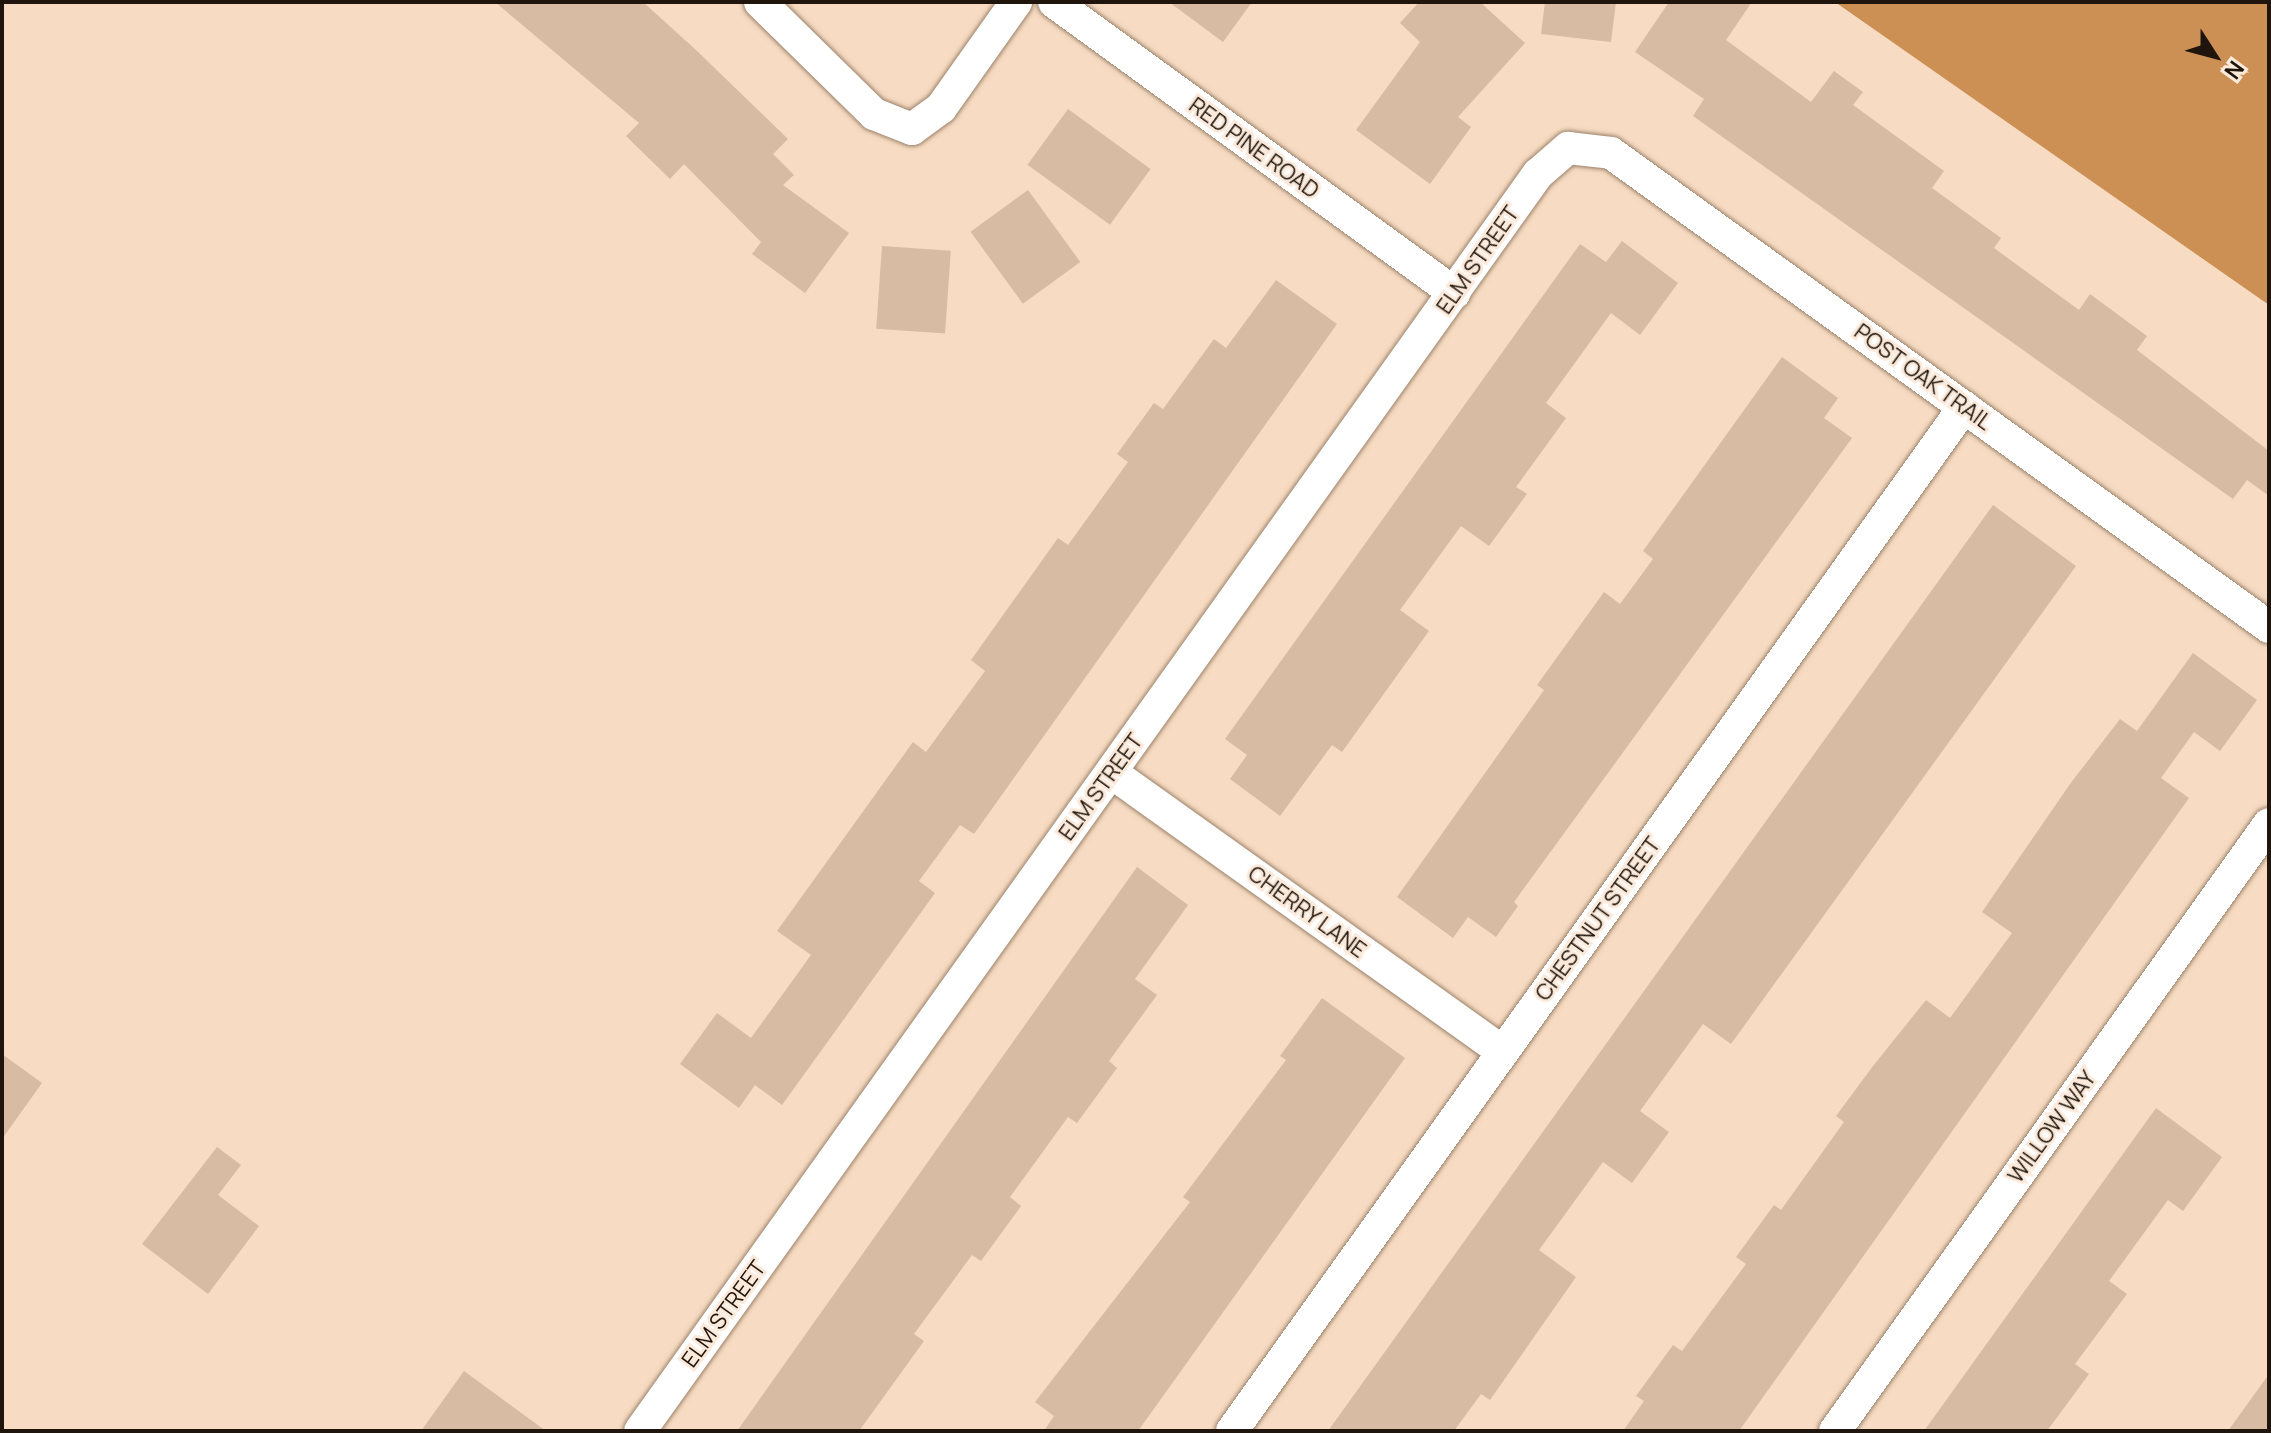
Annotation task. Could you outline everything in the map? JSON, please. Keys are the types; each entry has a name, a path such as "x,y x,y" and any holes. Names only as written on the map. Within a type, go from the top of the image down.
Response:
{"street":[{"path":"760,2 874,114 912,129 941,108 1016,2"},
{"name":"RED PINE ROAD","path":"1054,2 1455,293"},
{"name":"ELM STREET","path":"640,1431 1538,174 1568,148"},
{"name":"POST OAK TRAIL","path":"1568,148 1611,153 2269,627"},
{"name":"CHESTNUT STREET","path":"1232,1431 1964,407"},
{"name":"CHERRY LANE","path":"1112,773 1503,1052"},
{"name":"WILLOW WAY","path":"1835,1431 2269,824"}],"shaded area":[{"path":"1835,2 2269,2 2269,305"}],"building":[{"path":"495,2 643,2 696,50 788,139 773,154 794,175 783,185 849,233 805,293 752,254 761,242 684,164 670,179 626,136 639,123"},
{"path":"1169,2 1252,2 1223,42"},
{"path":"1419,2 1480,2 1525,43 1458,117 1471,127 1430,184 1356,130 1420,42 1400,23"},
{"path":"1545,2 1616,2 1611,42 1541,34"},
{"path":"1669,2 1752,2 1726,40 1811,102 1834,71 1863,92 1853,105 1944,171 1932,188 2001,238 1994,248 2079,310 2090,294 2147,336 2137,350 2269,451 2269,496 2247,480 2233,499 1693,116 1704,99 1635,52"},
{"path":"1068,109 1151,169 1110,225 1027,165"},
{"path":"1028,190 1080,262 1023,304 971,232"},
{"path":"1622,241 1678,283 1640,335 1611,313 1546,403 1566,418 1516,487 1527,494 1489,546 1461,526 1400,610 1429,631 1342,752 1332,745 1280,816 1230,779 1247,755 1225,739 1580,244 1606,262"},
{"path":"882,246 951,251 945,334 876,329"},
{"path":"1276,280 1337,324 974,834 960,825 919,881 935,893 782,1105 755,1085 739,1108 680,1064 717,1013 751,1038 811,955 777,931 913,742 926,752 985,671 971,660 1058,538 1068,545 1128,462 1117,454 1154,403 1163,409 1214,339 1226,348"},
{"path":"1782,357 1838,398 1824,418 1852,438 1514,902 1518,906 1496,937 1468,917 1453,938 1397,897 1544,690 1537,685 1604,592 1620,604 1653,559 1643,551"},
{"path":"1993,505 2076,566 1731,1044 1703,1024 1640,1111 1669,1132 1632,1183 1603,1162 1539,1250 1576,1277 1490,1400 1481,1394 1454,1431 1328,1431"},
{"path":"2193,653 2257,700 2220,751 2194,732 2161,778 2189,798 1739,1431 1623,1431 1644,1401 1636,1396 1673,1345 1682,1351 1746,1264 1736,1257 1774,1205 1781,1210 1844,1122 1836,1116 1873,1066 1926,1000 1950,1018 2012,933 1982,912 2070,784 2120,719 2137,731"},
{"path":"1137,867 1188,905 1135,979 1157,995 1109,1061 1117,1068 1077,1123 1068,1117 1010,1197 1021,1206 981,1261 972,1255 914,1334 924,1341 859,1431 737,1431"},
{"path":"1322,998 1405,1058 1138,1431 1044,1431 1054,1416 1035,1402 1190,1202 1183,1197 1286,1060 1280,1056"},
{"path":"2,1054 42,1083 2,1139"},
{"path":"2156,1108 2222,1157 2183,1211 2168,1200 2109,1281 2127,1294 2075,1364 2089,1374 2047,1431 1924,1431"},
{"path":"217,1147 241,1165 218,1195 259,1226 208,1294 142,1244"},
{"path":"464,1371 546,1431 421,1431"},
{"path":"2269,1374 2269,1431 2228,1431"}]}
